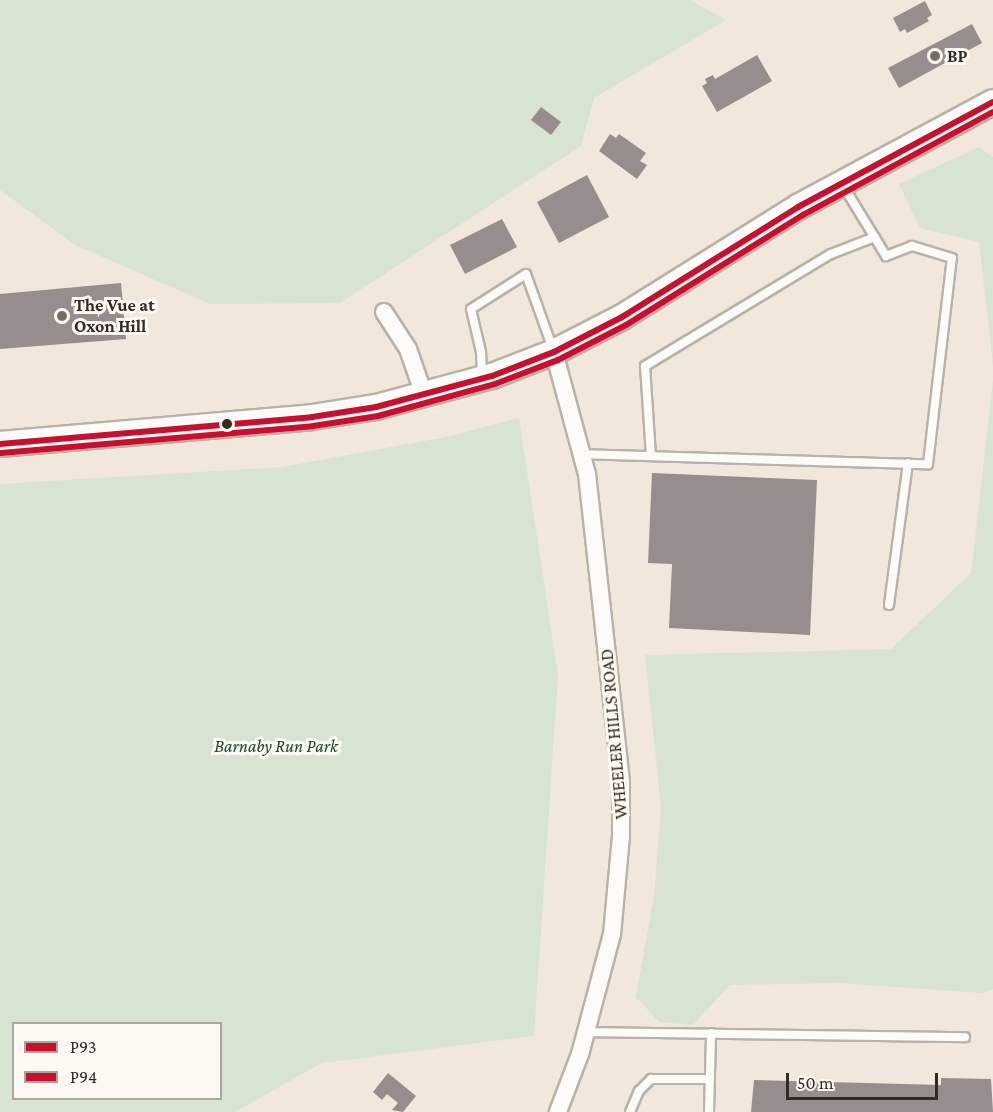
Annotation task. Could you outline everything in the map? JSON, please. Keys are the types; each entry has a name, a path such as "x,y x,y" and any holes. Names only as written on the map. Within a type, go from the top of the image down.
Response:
{"main road":[{"path":"0,444 312,417 424,395 482,379 554,352 622,317 842,184 993,102"}],"street":[{"path":"384,312 408,349 424,395"},
{"name":"WHEELER HILLS ROAD","path":"554,352 581,454 598,565 621,782 621,836 612,934 586,1032 558,1112"}],"lane":[{"path":"581,454 928,464 952,258 912,246 886,256 842,184"},
{"path":"651,456 645,366 831,254 875,237"},
{"path":"482,379 481,352 471,309 526,274 554,352"},
{"path":"889,605 908,463"},
{"path":"586,1032 966,1037"},
{"path":"709,1112 711,1033"},
{"path":"630,1112 639,1091 651,1079 710,1079"}],"green space":[{"path":"0,0 690,0 726,20 594,98 581,146 340,303 210,304 75,245 0,190"},
{"path":"979,147 993,157 993,366 979,242 920,228 899,184"},
{"path":"993,380 993,989 982,993 838,983 730,985 693,1025 659,1022 636,997 654,895 661,808 645,655 891,649 971,573"},
{"name":"Barnaby Run Park","path":"519,418 558,675 534,1036 322,1063 235,1112 0,1112 0,484 282,467 446,437"}],"building":[{"path":"925,1 932,15 927,18 929,21 907,33 905,29 900,32 893,18"},
{"name":"BP","path":"972,24 982,43 899,88 888,68"},
{"path":"757,55 772,81 717,112 702,86 707,83 705,79 713,75 715,79"},
{"path":"541,107 561,122 551,135 531,120"},
{"path":"610,134 616,138 619,134 646,153 640,161 647,165 637,179 599,151"},
{"path":"587,175 609,217 559,243 537,202"},
{"path":"502,219 517,247 465,274 450,245"},
{"name":"The Vue at Oxon Hill","path":"121,283 126,339 0,349 0,294"},
{"path":"652,473 817,480 810,635 669,628 672,564 648,563"},
{"path":"388,1073 416,1096 403,1112 392,1110 398,1103 387,1094 382,1100 373,1092"},
{"path":"941,1078 991,1079 993,1112 751,1112 754,1080 941,1085"}],"transit line":[{"name":"P93","path":"0,444 312,417 376,407 492,376 554,352 622,317 798,207 993,102"},
{"name":"P94","path":"1,453 313,426 378,416 495,384 558,360 626,325 803,215 993,112"}],"place":[{"name":"BP","path":"935,56"},
{"name":"The Vue at Oxon Hill","path":"62,316"}]}
